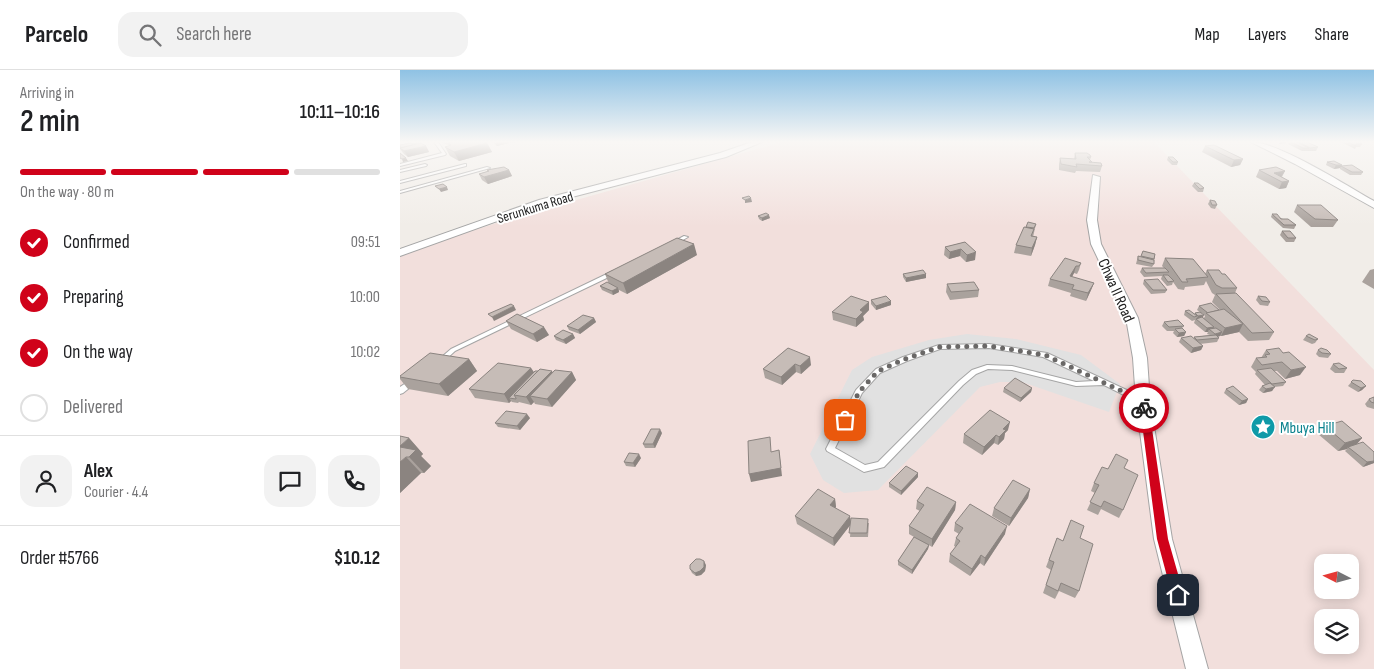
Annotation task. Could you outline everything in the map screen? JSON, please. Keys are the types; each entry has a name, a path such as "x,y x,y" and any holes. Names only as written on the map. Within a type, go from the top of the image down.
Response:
{"street":[{"name":"Serunkuma Road","path":"400,253 542,202 665,170"},
{"path":"1312,170 1374,205"},
{"name":"Chwa II Road","path":"1096,176 1092,220 1096,244 1132,318 1140,358 1143,401 1163,539 1197,669"}],"lane":[{"path":"400,182 449,170"},
{"path":"400,192 481,170"},
{"path":"668,246 686,237"},
{"path":"430,368 453,350 623,268"},
{"path":"1104,383 1076,384 1012,368 987,367 974,372 961,383 881,464 864,469 830,449 859,392 878,371 939,347 989,346 1045,355 1143,401"},
{"path":"400,391 423,374"}],"shaded area":[{"path":"683,170 1181,170 1374,370 1374,669 400,669 400,254 509,219"},
{"path":"967,334 1016,339 1081,355 1120,384 1109,412 1022,382 1000,382 980,387 878,490 844,493 823,480 810,454 852,370 872,357 929,340"}],"building":[{"path":"487,170 509,170 484,177 479,174 489,171"},
{"path":"1259,170 1283,170 1285,171 1274,173 1289,181 1282,182"},
{"path":"1348,170 1360,170 1363,172 1352,172"},
{"path":"1194,183 1198,183 1204,188 1200,189"},
{"path":"443,184 447,187 439,189 435,186"},
{"path":"749,196 751,198 745,200 742,198"},
{"path":"1210,200 1215,201 1217,205 1212,205"},
{"path":"1297,205 1321,205 1338,220 1315,219"},
{"path":"766,213 769,215 762,218 758,216"},
{"path":"1272,214 1277,214 1281,219 1288,219 1296,225 1284,225"},
{"path":"1028,222 1036,224 1034,228 1026,227"},
{"path":"1024,227 1034,229 1031,236 1037,237 1032,248 1016,245"},
{"path":"1282,231 1290,231 1296,238 1288,238"},
{"path":"677,238 694,244 623,283 605,274"},
{"path":"965,242 976,252 967,255 961,249 950,252 945,247"},
{"path":"1143,251 1155,254 1154,259 1141,256"},
{"path":"1138,256 1154,260 1154,264 1138,260"},
{"path":"1065,258 1081,263 1079,266 1076,266 1070,276 1094,283 1088,293 1072,289 1074,285 1050,279"},
{"path":"1165,258 1193,259 1208,277 1186,279 1188,282 1182,282"},
{"path":"1142,268 1165,268 1169,272 1146,273"},
{"path":"923,270 926,274 906,278 903,274"},
{"path":"1207,270 1219,270 1237,288 1222,288 1216,285"},
{"path":"1163,275 1168,275 1174,281 1168,282"},
{"path":"1158,279 1167,290 1153,290 1144,280"},
{"path":"607,282 618,288 612,291 600,286"},
{"path":"974,282 979,290 951,292 947,284"},
{"path":"1236,293 1274,332 1252,333 1216,294"},
{"path":"851,296 869,302 860,310 863,312 856,319 832,312"},
{"path":"886,296 891,301 876,306 871,300"},
{"path":"1258,296 1266,297 1270,302 1262,301"},
{"path":"1211,303 1219,310 1208,313 1199,306"},
{"path":"511,304 514,306 492,317 488,314"},
{"path":"1224,309 1243,324 1225,328 1206,313"},
{"path":"1189,310 1197,316 1194,317 1185,311"},
{"path":"1200,312 1204,315 1198,316 1195,313"},
{"path":"517,314 544,327 533,334 506,321"},
{"path":"583,315 594,318 578,330 567,326"},
{"path":"1202,317 1214,327 1207,328 1196,319"},
{"path":"1178,320 1184,326 1169,327 1164,322"},
{"path":"1182,328 1186,332 1179,333 1175,329"},
{"path":"1216,328 1222,332 1215,334 1209,329"},
{"path":"563,330 573,334 563,340 554,336"},
{"path":"1309,334 1318,339 1315,340 1306,336"},
{"path":"1216,335 1219,338 1197,340 1194,337"},
{"path":"1191,336 1203,346 1193,348 1181,338"},
{"path":"788,348 810,357 800,366 795,364 781,377 763,369"},
{"path":"1279,348 1283,353 1289,352 1306,367 1291,370 1282,362 1262,365 1256,358 1267,357 1265,355 1270,354 1266,350"},
{"path":"1321,348 1331,354 1322,353 1318,350"},
{"path":"430,353 469,359 439,384 400,377"},
{"path":"498,363 531,368 504,394 469,389"},
{"path":"1339,363 1347,368 1339,369 1333,364"},
{"path":"1271,368 1286,382 1272,384 1257,370"},
{"path":"540,369 552,371 526,397 514,395"},
{"path":"555,370 572,372 547,399 530,396"},
{"path":"535,371 538,371 514,395 516,399 509,398"},
{"path":"1015,378 1032,388 1021,398 1004,388"},
{"path":"1353,380 1361,381 1366,386 1361,388 1351,382"},
{"path":"1270,383 1275,387 1266,389 1262,386"},
{"path":"1233,386 1248,399 1242,401 1226,389"},
{"path":"1374,397 1374,403 1369,399"},
{"path":"990,410 1010,422 1003,429 1006,430 999,437 996,435 984,447 964,434"},
{"path":"506,411 527,414 517,426 495,423"},
{"path":"1342,421 1362,438 1345,443 1325,426"},
{"path":"651,429 660,429 653,444 643,444"},
{"path":"400,436 409,438 400,446"},
{"path":"770,437 771,452 779,450 781,468 749,474 748,441"},
{"path":"1363,442 1374,452 1374,461 1367,462 1348,447"},
{"path":"400,447 416,450 400,462"},
{"path":"629,453 639,454 633,463 624,462"},
{"path":"1116,454 1128,460 1124,468 1138,475 1123,510 1104,501 1101,507 1090,502 1099,485 1094,483 1102,467 1108,469"},
{"path":"906,466 918,473 901,491 889,483"},
{"path":"1013,480 1030,489 1011,518 994,508"},
{"path":"927,487 956,502 932,539 909,526 924,505 917,501"},
{"path":"818,489 835,499 830,505 850,516 833,538 795,516"},
{"path":"970,504 1007,526 985,558 981,555 972,569 950,554 960,541 956,538 963,528 955,523"},
{"path":"851,518 868,519 867,533 849,533"},
{"path":"1071,520 1084,526 1080,538 1093,544 1079,591 1061,583 1058,591 1046,585 1054,562 1049,560 1057,538 1063,541"},
{"path":"914,537 929,545 912,570 898,561"},
{"path":"696,559 704,561 704,567 695,573 690,569 690,565"}],"way so far":[{"path":"845,420 859,392 878,371 939,347 989,346 1045,355 1081,370 1143,401 1144,408"}],"place":[{"name":"Mbuya Hill","path":"1263,427"}],"route":[{"path":"1144,408 1163,539 1178,595"}]}
